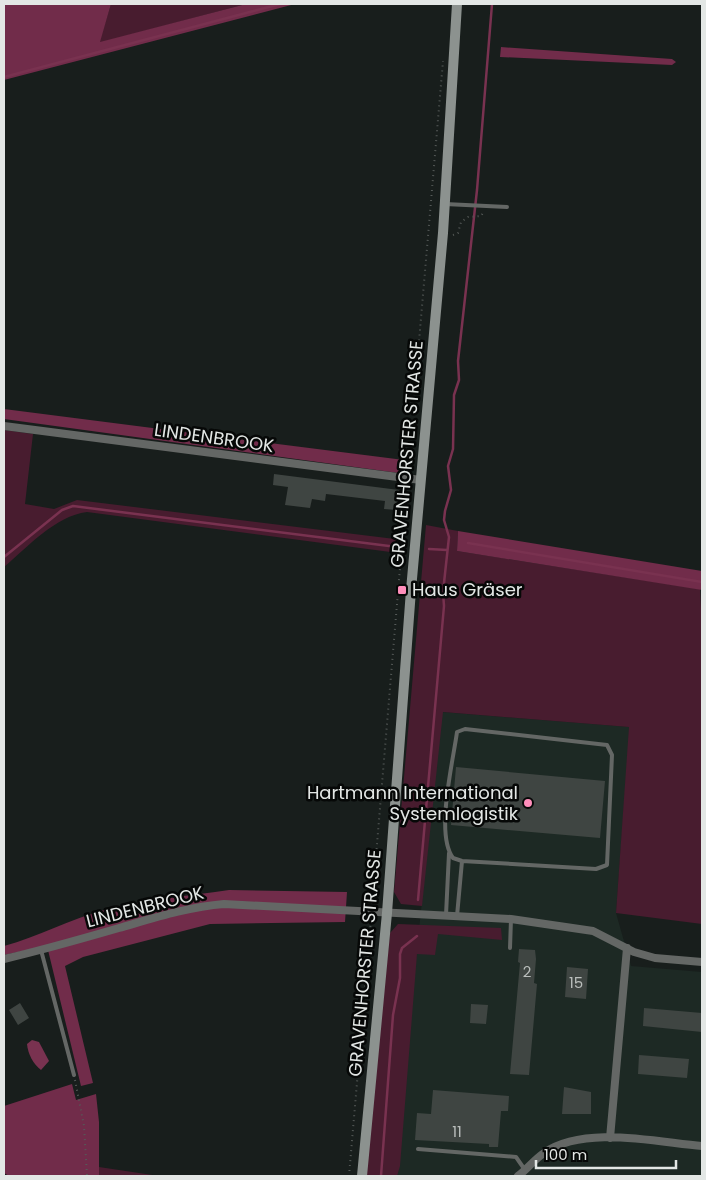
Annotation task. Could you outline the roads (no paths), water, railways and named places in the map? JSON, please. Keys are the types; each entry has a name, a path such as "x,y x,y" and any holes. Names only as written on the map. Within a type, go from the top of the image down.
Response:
{"main road":[{"name":"GRAVENHORSTER STRASSE","path":"362,1176 387,913 416,480 443,233 457,4"}],"street":[{"name":"LINDENBROOK","path":"4,426 416,480"},
{"name":"LINDENBROOK","path":"4,959 199,906 224,904 371,910 387,913 511,919 594,931 627,948 655,958 702,962"},
{"path":"610,1138 627,948"},
{"path":"518,1176 544,1152 564,1143 588,1137 702,1146"}],"lane":[{"path":"445,204 507,207"},
{"path":"446,916 450,853 444,827 457,732 460,730 607,745 610,748 612,755 607,865 603,868 462,861 453,858 450,853"},
{"path":"457,916 462,861"},
{"path":"510,948 511,919"},
{"path":"41,950 74,1075"},
{"path":"418,1149 516,1157 525,1170"}],"waterway":[{"path":"4,77 280,4"},
{"path":"418,900 449,537 444,520 451,490 448,466 453,449 454,395 459,380 458,361 477,190 492,4"},
{"path":"4,557 62,510 73,506 397,547"},
{"path":"468,543 702,582"},
{"path":"429,549 447,550"},
{"path":"381,1176 393,1015 400,978 400,954 402,948 417,936"}],"place":[{"name":"Haus Gräser","path":"402,590"},
{"name":"Hartmann International Systemlogistik","path":"528,803"}]}
